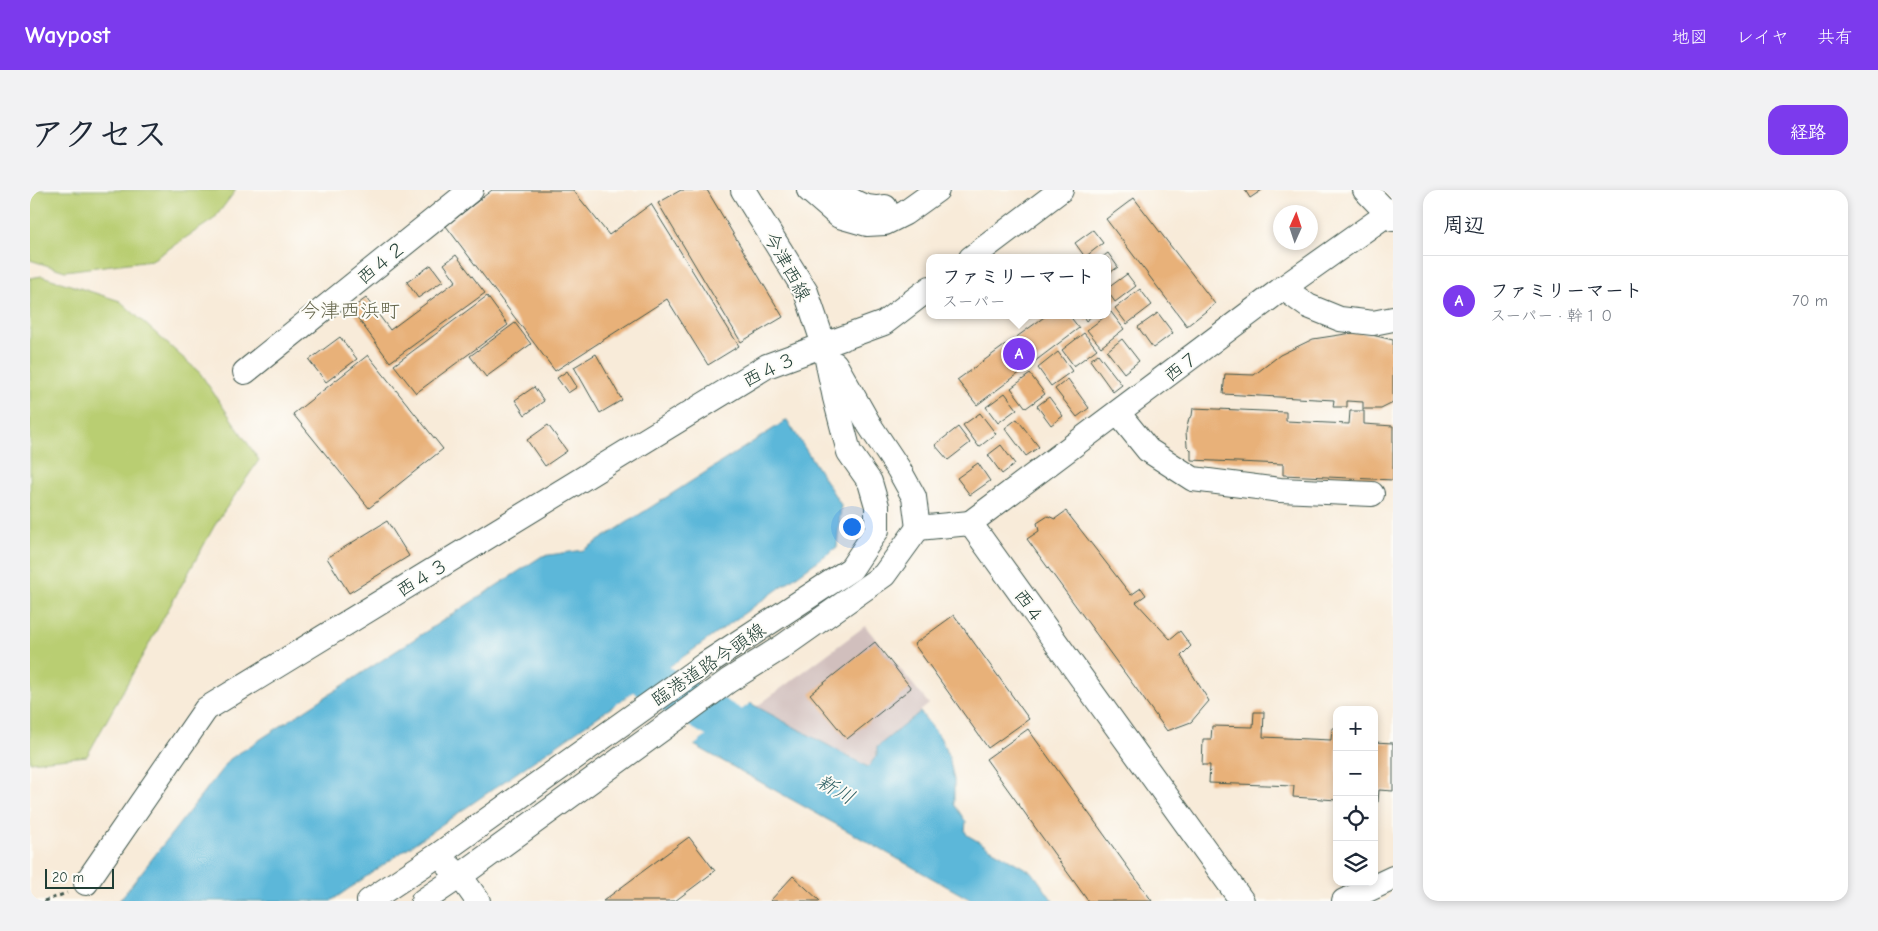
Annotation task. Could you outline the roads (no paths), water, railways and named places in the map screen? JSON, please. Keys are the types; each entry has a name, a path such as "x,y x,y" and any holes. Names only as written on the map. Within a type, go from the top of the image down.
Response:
{"street":[{"name":"西４２","path":"245,372 471,190"},
{"name":"今津西線","path":"743,190 806,292 824,345"},
{"path":"809,190 839,216 867,224 886,222 905,213 937,190"},
{"path":"838,190 858,205 876,209 897,204 916,190"},
{"path":"976,254 1060,190"},
{"path":"1365,190 1391,214"},
{"name":"西７","path":"970,523 1118,414 1283,288 1391,214"},
{"path":"1283,288 1308,306 1340,319 1372,323 1393,319"},
{"name":"西４３","path":"86,883 206,709 766,366 884,323 926,291"},
{"path":"824,345 870,426 898,468 914,497 918,528 970,523"},
{"name":"臨港道路今頭線","path":"369,901 704,665 850,569 877,530 877,506 870,482 849,452 824,345"},
{"path":"1118,414 1148,450 1193,479 1280,490 1372,494"},
{"name":"西４","path":"970,523 1242,901"},
{"name":"臨港道路今頭線","path":"423,901 728,681 782,647 884,575 918,528"},
{"path":"438,854 460,876 478,901"},
{"path":"1344,901 1393,878"}],"water":[{"path":"787,420 841,505 837,547 651,680 331,901 119,901 230,759 542,556 584,550"},
{"path":"750,703 868,767 877,755 877,747 920,712 940,737 949,757 954,780 954,804 966,822 965,831 967,835 1033,873 1053,901 973,901 694,745"}],"waterway":[{"name":"新川","path":"651,680 772,751"}],"place":[{"name":"ファミリーマート","path":"1019,354"}],"district":[{"name":"今津西浜町","path":"350,310"}]}
